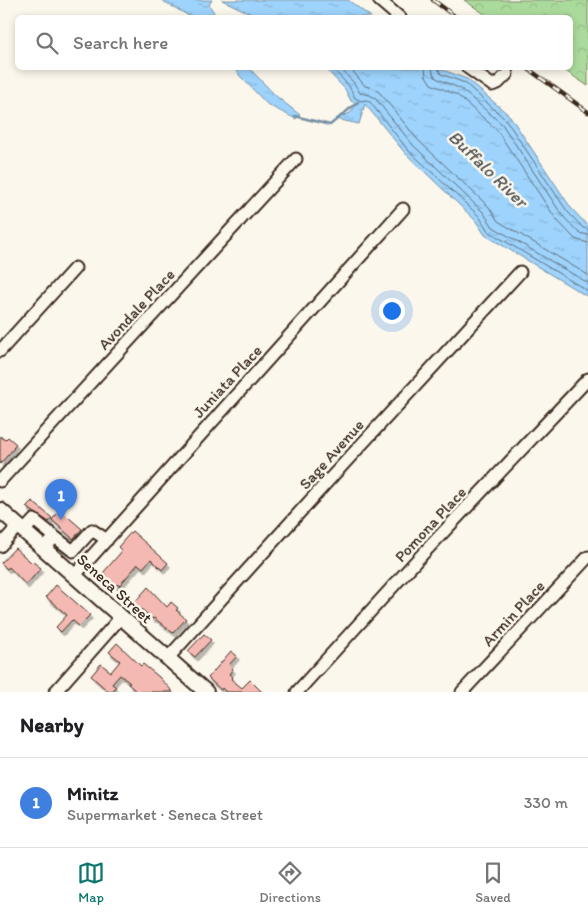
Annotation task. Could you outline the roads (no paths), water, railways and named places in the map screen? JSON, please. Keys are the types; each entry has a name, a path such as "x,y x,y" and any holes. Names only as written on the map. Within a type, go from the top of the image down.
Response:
{"main road":[{"name":"Seneca Street","path":"0,510 206,692"}],"street":[{"path":"379,0 396,15"},
{"path":"471,70 492,85 498,83 507,74"},
{"name":"Avondale Place","path":"0,481 296,159"},
{"name":"Juniata Place","path":"75,576 403,209"},
{"path":"0,351 75,268"},
{"name":"Sage Avenue","path":"168,658 520,272"},
{"name":"Pomona Place","path":"297,692 417,560 588,379"},
{"path":"0,546 34,520 73,551"},
{"path":"62,564 92,530 107,540"},
{"path":"44,549 55,537"},
{"name":"Armin Place","path":"462,692 588,557"},
{"path":"55,692 121,617"}],"water":[{"path":"161,0 212,0 209,5 216,15 187,15"},
{"path":"222,0 348,0 368,15 254,15"},
{"path":"236,70 251,70 276,96 300,115 296,119 268,105"},
{"path":"327,70 443,70 467,79 510,116 571,208 588,226 588,297 485,235 475,220 405,153 365,104 359,124 336,119 350,113 357,104 351,101 345,89"}],"waterway":[{"name":"Buffalo River","path":"295,116 330,125 358,102"}],"railway":[{"path":"433,0 453,15"},
{"path":"530,70 588,112"}],"place":[{"name":"Minitz","path":"61,520"}]}
